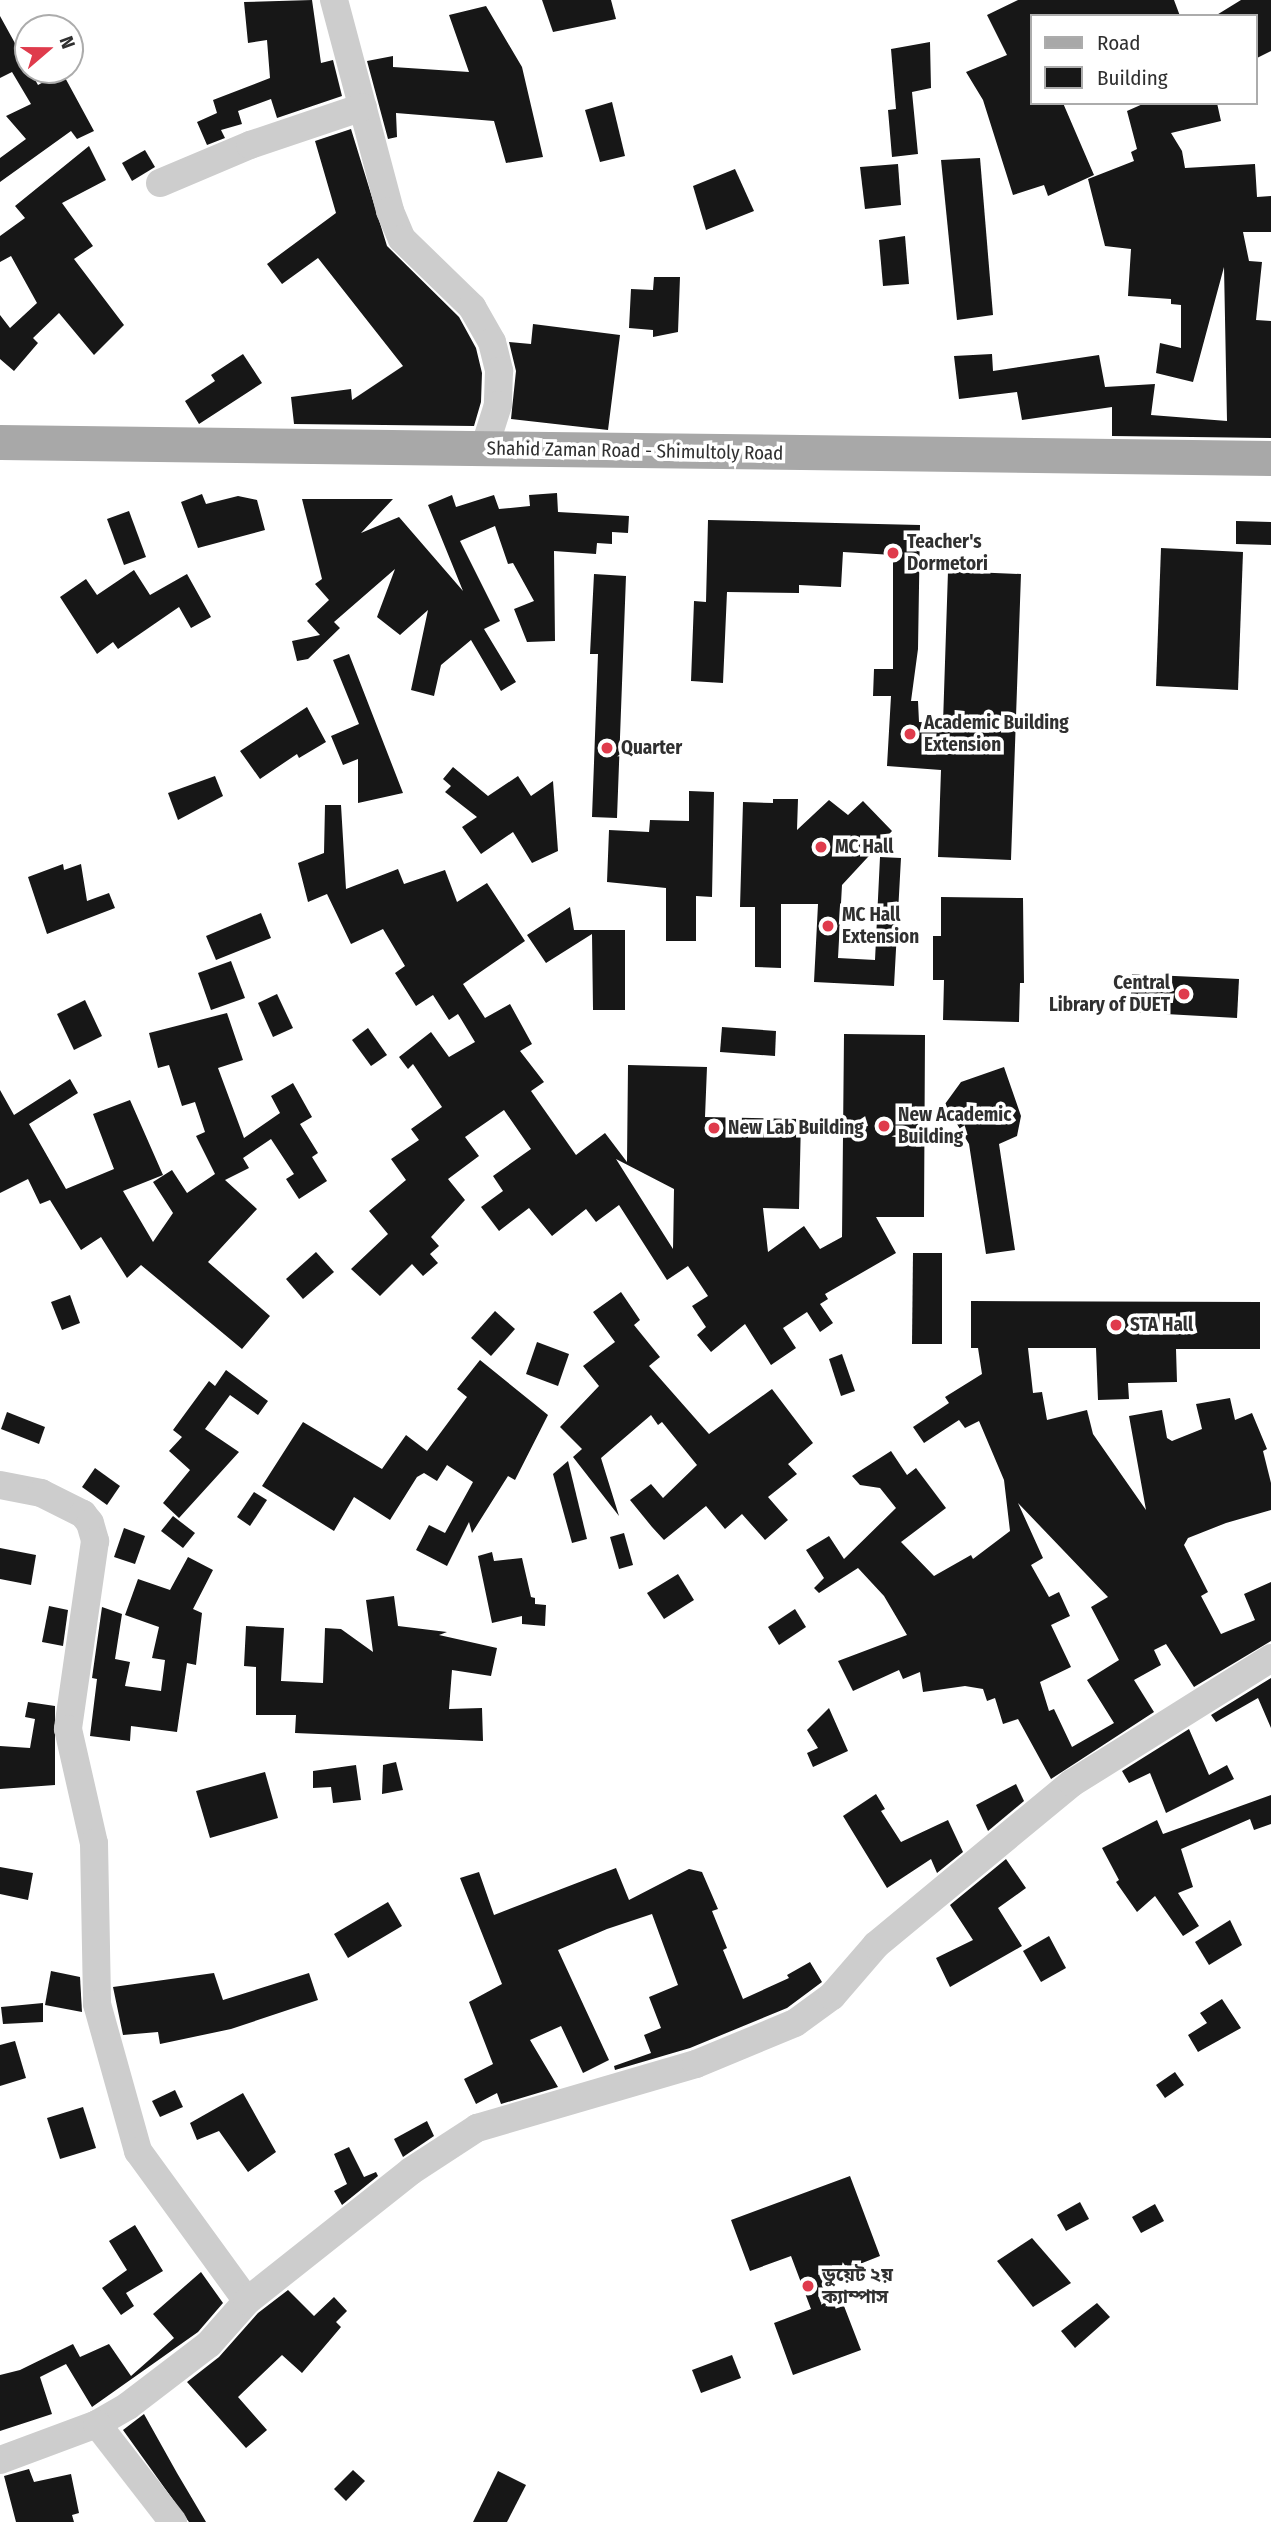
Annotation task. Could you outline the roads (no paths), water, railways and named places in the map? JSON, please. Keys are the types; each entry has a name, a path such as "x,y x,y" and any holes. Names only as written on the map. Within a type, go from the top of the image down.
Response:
{"main road":[{"name":"Shahid Zaman Road - Shimultoly Road","path":"0,442 1271,458"}],"street":[{"path":"334,0 390,211 402,239 472,307 492,342 499,371 498,405 485,449"},
{"path":"160,183 250,145 363,107"},
{"path":"0,1485 41,1493 83,1514 90,1523 95,1541 68,1729 94,1843 97,2004 138,2151 247,2301"},
{"path":"0,2460 97,2424 209,2344 247,2301 411,2171 477,2128 696,2064 795,2023 832,1996 876,1945 1051,1799 1271,1658"},
{"path":"97,2424 173,2522"}],"place":[{"name":"Teacher's Dormetori","path":"893,553"},
{"name":"Academic Building Extension","path":"910,734"},
{"name":"Quarter","path":"607,748"},
{"name":"MC Hall","path":"821,847"},
{"name":"MC Hall Extension","path":"828,926"},
{"name":"Central Library of DUET","path":"1184,994"},
{"name":"New Academic Building","path":"884,1126"},
{"name":"New Lab Building","path":"714,1128"},
{"name":"STA Hall","path":"1116,1325"},
{"name":"ডুয়েট ২য় ক্যাম্পাস","path":"808,2286"}]}
